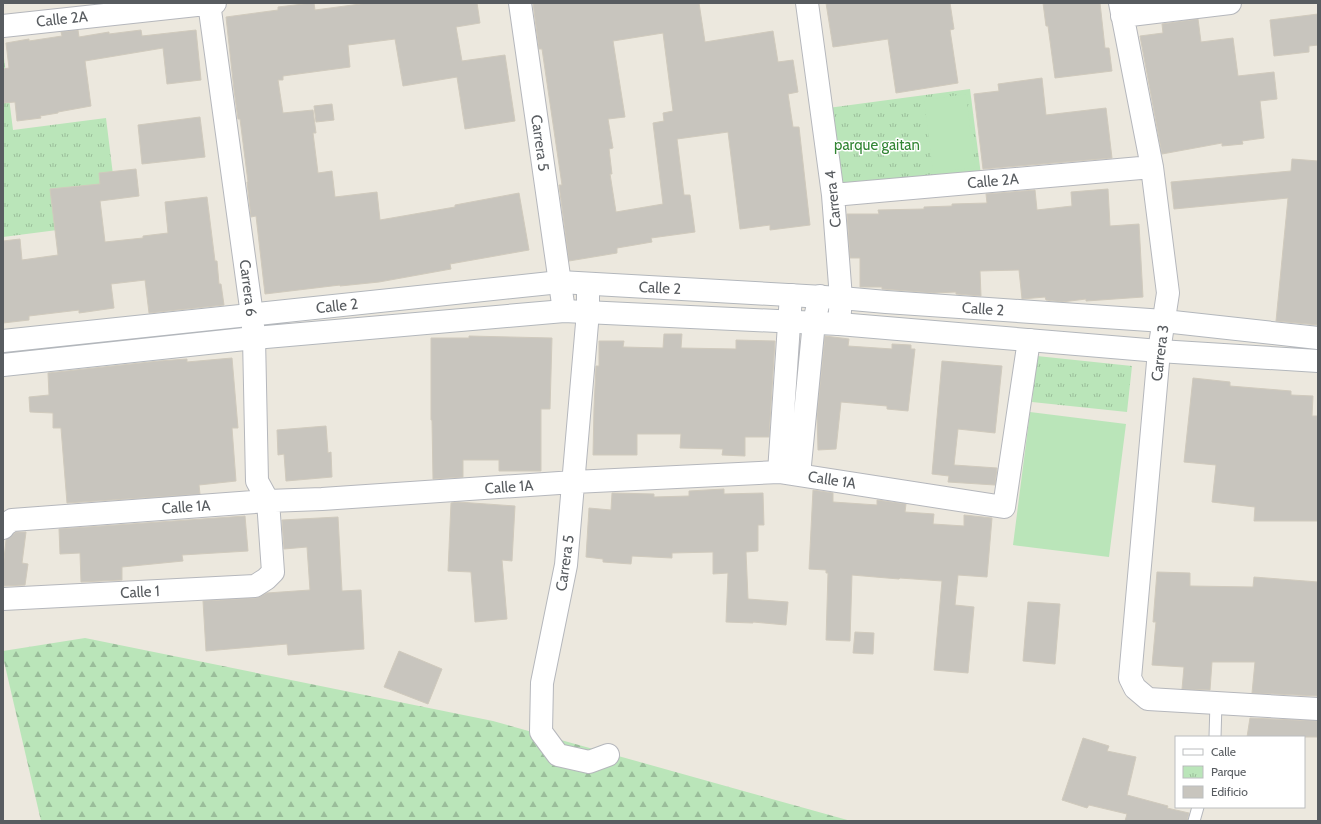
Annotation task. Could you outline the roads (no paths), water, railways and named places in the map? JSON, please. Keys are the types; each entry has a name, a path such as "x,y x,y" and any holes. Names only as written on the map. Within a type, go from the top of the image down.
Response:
{"street":[{"name":"Calle 2A","path":"3,26 211,3"},
{"name":"Carrera 6","path":"211,3 252,315 254,338 257,481 268,501 273,572"},
{"name":"Carrera 5","path":"520,3 564,311"},
{"name":"Carrera 4","path":"807,3 834,195 842,298 839,324"},
{"path":"1121,10 1230,3"},
{"name":"Carrera 3","path":"1121,10 1152,167 1168,293 1159,351 1130,678 1135,688 1148,699 1216,703"},
{"name":"Calle 2A","path":"834,195 1152,167"},
{"name":"Calle 2","path":"3,341 560,282 820,296 1164,321 1318,338"},
{"name":"Carrera 5","path":"588,284 588,312 566,565 542,683 541,732 558,755 589,762 608,755"},
{"path":"789,473 791,295"},
{"path":"789,473 814,322 820,296"},
{"name":"Calle 2","path":"3,365 254,338 564,311 814,322 1159,351 1318,361"},
{"name":"Calle 1A","path":"8,524 268,501 322,499 574,482 789,473 1004,507 1030,340"},
{"name":"Calle 1","path":"3,599 255,586 266,580 273,572"},
{"path":"1216,703 1318,709"}],"lane":[{"path":"1215,736 1216,703"},
{"path":"1194,821 1198,808"}],"park label":[{"name":"parque gaitan","path":"877,145"}]}
